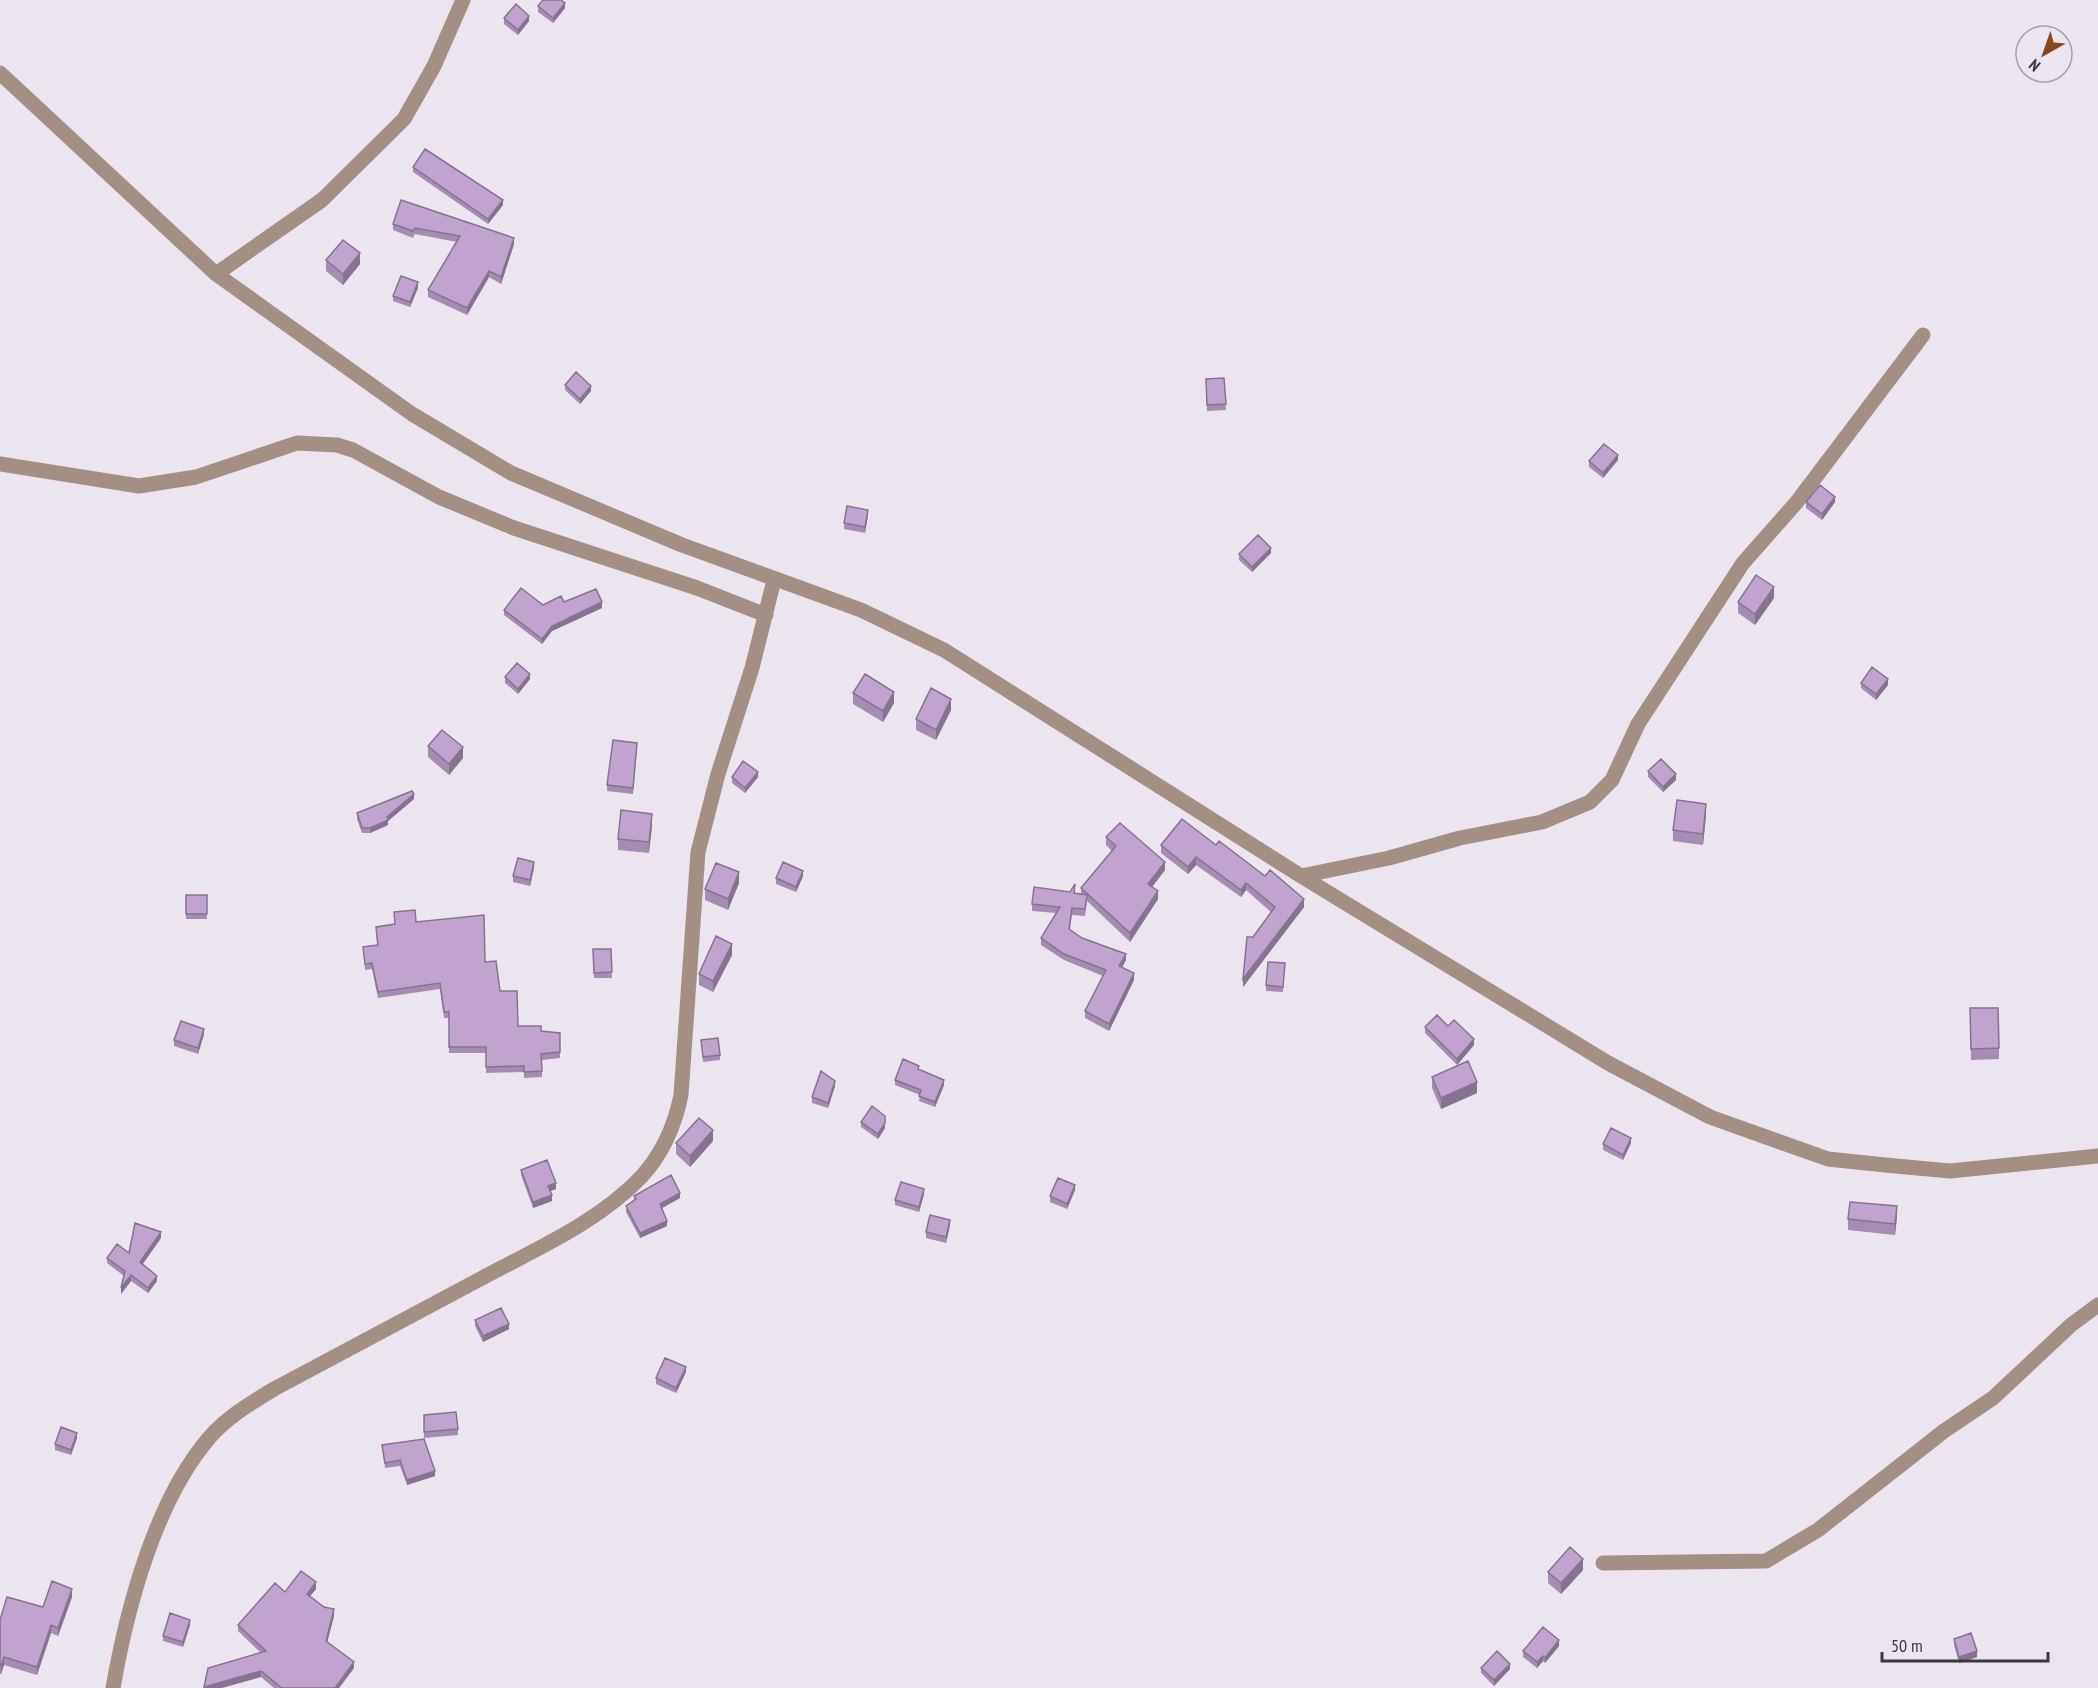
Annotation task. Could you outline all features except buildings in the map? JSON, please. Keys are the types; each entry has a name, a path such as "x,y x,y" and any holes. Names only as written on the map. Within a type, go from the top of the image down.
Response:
{"street":[{"path":"216,274 322,200 404,119 434,66 463,0"},
{"path":"0,73 216,274 412,414 511,472 682,545 861,610 944,650 1301,876 1608,1063 1710,1117 1828,1159 1950,1171 2098,1156"},
{"path":"1301,876 1389,858 1460,838 1542,822 1590,802 1612,780 1638,724 1743,563 1796,503 1923,335"},
{"path":"0,464 139,486 196,477 297,443 336,445 353,450 381,464 439,497 514,528 697,588 766,615"},
{"path":"113,1688 137,1578 170,1502 208,1438 234,1414 274,1389 554,1240 604,1208 643,1175 661,1148 676,1121 681,1095 698,852 774,580"},
{"path":"1603,1563 1766,1561 1818,1530 1944,1431 1993,1398 2071,1325 2098,1305"}]}
